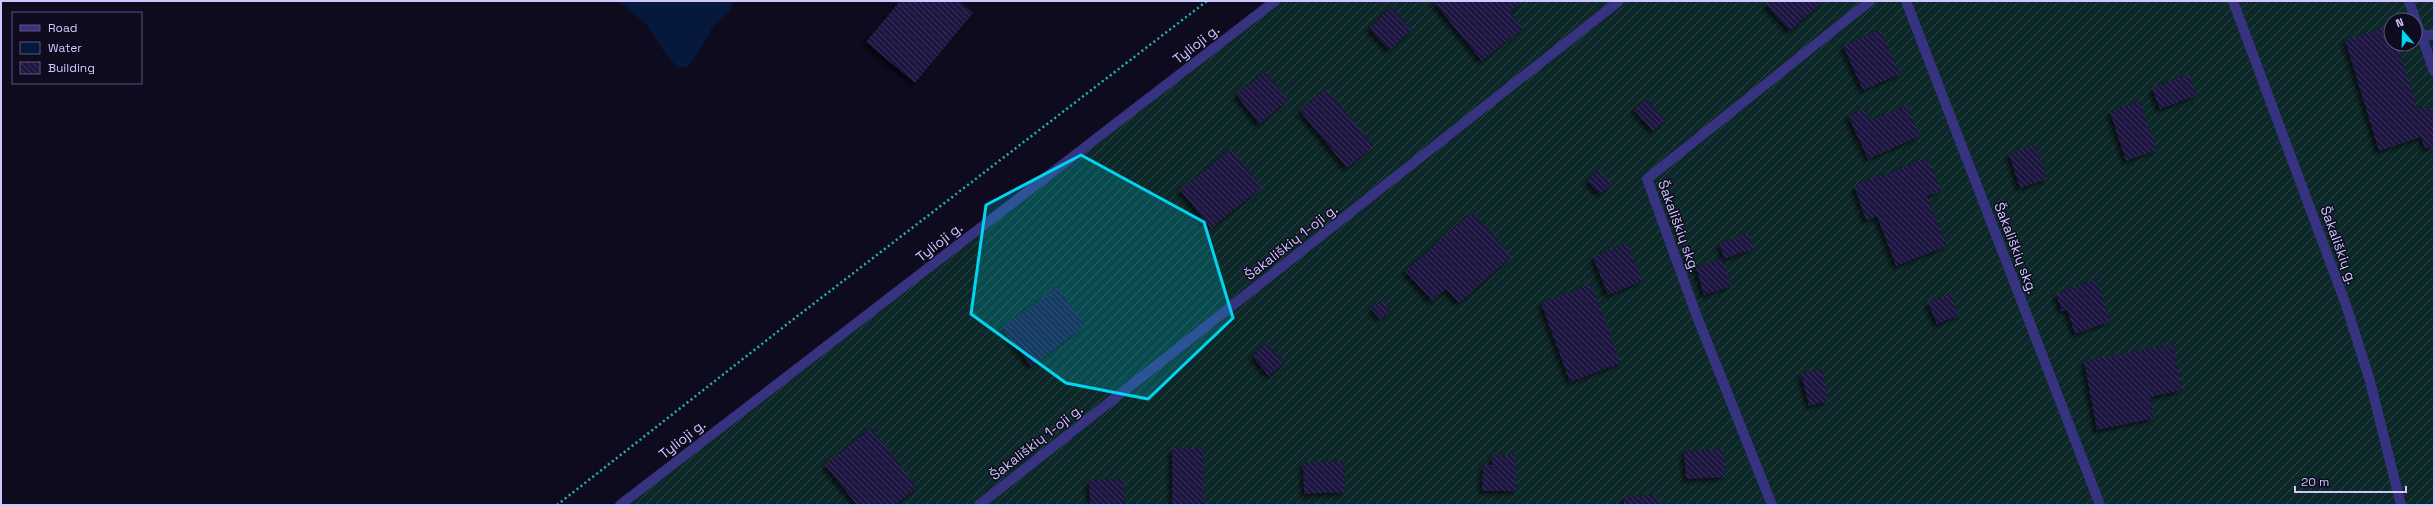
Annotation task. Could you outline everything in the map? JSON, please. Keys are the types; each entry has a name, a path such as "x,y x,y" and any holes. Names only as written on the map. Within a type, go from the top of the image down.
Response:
{"street":[{"name":"Tylioji g.","path":"620,505 1275,1"},
{"name":"Šakališkių 1-oji g.","path":"979,505 1620,1"},
{"name":"Šakališkių skg.","path":"1772,505 1696,314 1647,179 1870,1"},
{"name":"Šakališkių skg.","path":"1906,1 2100,505"},
{"name":"Šakališkių g.","path":"2234,1 2346,305 2370,381 2401,505"},
{"path":"2409,1 2413,12"},
{"path":"2423,35 2434,35"},
{"path":"2423,41 2434,71"}],"path":[{"path":"557,505 795,318 1207,1"}],"highlighted area":[{"path":"1081,155 1204,222 1233,318 1148,399 1066,383 971,314 986,205"}],"green space":[{"path":"1275,1 2434,1 2434,505 620,505"}],"water":[{"path":"619,1 734,1 727,14 717,22 711,30 691,63 687,67 678,68 665,53 647,25"}],"building":[{"path":"900,1 959,1 973,13 915,83 866,42"},
{"path":"1433,1 1523,1 1510,12 1523,28 1482,61"},
{"path":"1771,1 1823,1 1790,31 1766,5"},
{"path":"1392,7 1412,30 1389,50 1369,28"},
{"path":"2383,28 2383,52 2399,52 2417,109 2428,105 2434,125 2434,146 2425,149 2421,137 2379,151 2345,40"},
{"path":"1880,30 1900,74 1863,90 1843,46"},
{"path":"1266,72 1288,100 1259,124 1236,94"},
{"path":"2189,74 2197,95 2160,109 2152,88"},
{"path":"1326,89 1374,146 1347,168 1300,111"},
{"path":"1647,99 1665,120 1653,131 1634,110"},
{"path":"2140,101 2156,150 2126,161 2110,112"},
{"path":"1907,105 1920,136 1868,159 1848,116 1865,109 1871,121"},
{"path":"2036,145 2047,179 2020,188 2009,154"},
{"path":"1231,149 1262,187 1211,228 1180,190"},
{"path":"1928,158 1941,191 1927,196 1947,246 1896,266 1877,216 1866,220 1854,186"},
{"path":"1599,170 1612,184 1600,194 1587,181"},
{"path":"1472,212 1512,256 1459,303 1446,289 1432,301 1405,271"},
{"path":"1748,233 1754,248 1725,259 1719,244"},
{"path":"1627,243 1642,281 1608,295 1593,257"},
{"path":"1723,259 1731,286 1704,295 1696,267"},
{"path":"2096,279 2111,321 2075,334 2067,310 2062,311 2056,294"},
{"path":"1591,284 1621,363 1570,382 1541,303"},
{"path":"1057,287 1085,325 1031,366 1002,328"},
{"path":"1951,294 1959,315 1937,324 1928,303"},
{"path":"1382,300 1390,311 1380,319 1371,309"},
{"path":"1267,343 1284,363 1269,376 1252,356"},
{"path":"2173,344 2182,390 2150,397 2154,418 2097,430 2084,361"},
{"path":"1821,369 1829,401 1809,406 1801,374"},
{"path":"871,428 917,487 895,505 857,505 825,465"},
{"path":"1172,448 1203,449 1203,505 1172,504"},
{"path":"1724,449 1725,477 1686,479 1684,451"},
{"path":"1492,455 1516,455 1516,491 1482,491 1483,465 1492,465"},
{"path":"1344,461 1345,492 1304,494 1303,463"},
{"path":"1124,479 1124,505 1090,505 1089,480"},
{"path":"1658,495 1658,505 1624,505 1624,497"}]}
